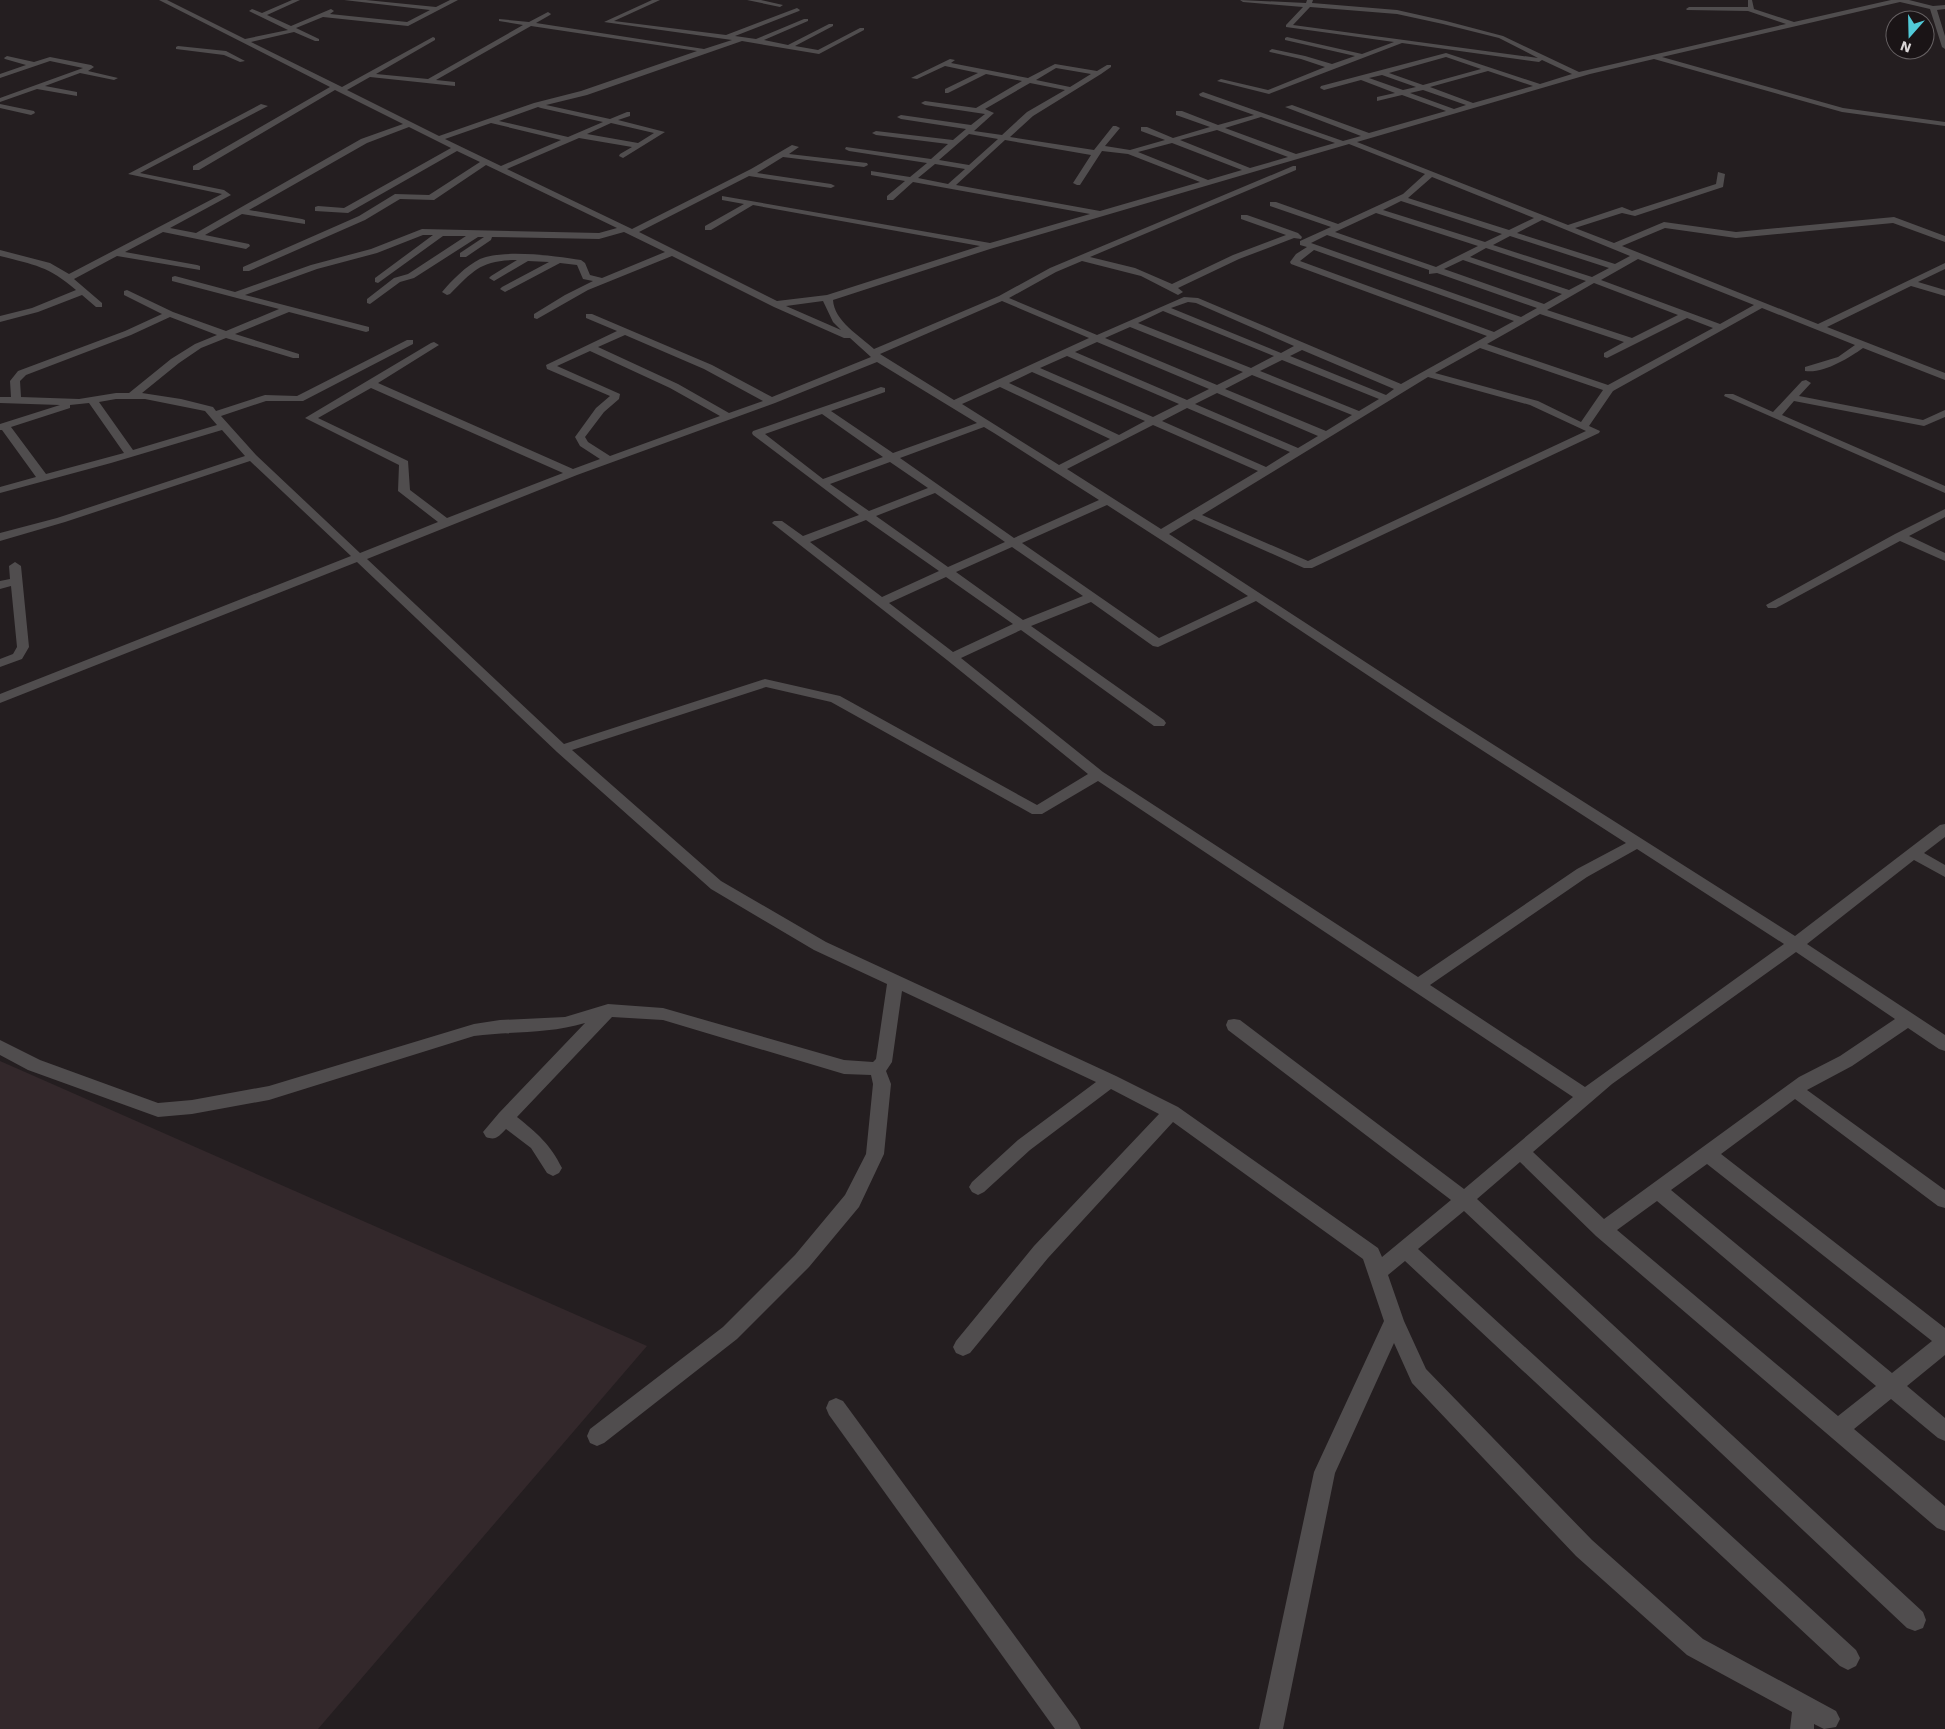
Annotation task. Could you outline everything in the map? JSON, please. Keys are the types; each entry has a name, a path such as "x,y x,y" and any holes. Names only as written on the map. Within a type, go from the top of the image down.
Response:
{"street":[{"path":"162,0 244,43 254,46 485,162 776,304 857,341"},
{"path":"262,16 297,0"},
{"path":"346,2 354,0 437,9"},
{"path":"323,15 408,24 455,0"},
{"path":"658,0 607,22 756,41 820,52 862,29"},
{"path":"750,0 780,5"},
{"path":"1243,0 1309,3 1397,12 1444,22 1501,37 1579,74"},
{"path":"1724,0 1726,8"},
{"path":"1750,0 1751,9"},
{"path":"1868,0 1884,3"},
{"path":"0,699 573,473 771,401 1002,298 1027,283 1082,258 1347,143 1579,74 1884,3 1900,0 1934,8 1945,7"},
{"path":"1309,3 1288,26 1554,62"},
{"path":"244,43 293,29 338,8"},
{"path":"1934,8 1942,26 1945,47"},
{"path":"1689,9 1751,9 1793,24"},
{"path":"725,37 797,10"},
{"path":"252,11 317,40"},
{"path":"428,82 548,14"},
{"path":"501,20 705,51"},
{"path":"756,41 806,20"},
{"path":"788,47 821,30 831,28"},
{"path":"1301,29 1272,51 1302,57 1453,111"},
{"path":"841,33 851,35"},
{"path":"196,168 433,39"},
{"path":"437,138 584,93 740,39"},
{"path":"1287,39 1363,56"},
{"path":"1220,81 1269,92 1401,42"},
{"path":"178,48 226,52 235,50"},
{"path":"226,52 242,61"},
{"path":"1324,88 1446,55 1540,86"},
{"path":"915,78 958,57"},
{"path":"1654,57 1842,110 1945,124"},
{"path":"7,58 34,64"},
{"path":"1380,99 1524,58"},
{"path":"0,76 50,59 91,68 0,100"},
{"path":"944,64 1072,89"},
{"path":"977,110 1055,66 1099,72"},
{"path":"949,187 1002,137 1030,114 1109,66"},
{"path":"80,71 114,78"},
{"path":"948,91 985,72"},
{"path":"1381,72 1472,105"},
{"path":"369,75 452,84"},
{"path":"37,87 74,94"},
{"path":"1203,94 1260,115 1366,148 1945,377"},
{"path":"890,198 990,113 925,102"},
{"path":"1243,109 1252,105"},
{"path":"0,106 31,113"},
{"path":"68,278 227,194 132,174 264,106"},
{"path":"538,106 662,132 623,156"},
{"path":"1289,107 1369,136"},
{"path":"1180,113 1218,127 1301,163"},
{"path":"500,169 627,114"},
{"path":"901,117 1002,137 1098,151 1130,152 1260,115"},
{"path":"491,121 569,139"},
{"path":"198,236 364,141 409,124"},
{"path":"1077,182 1116,128"},
{"path":"1144,129 1251,171"},
{"path":"876,133 956,143"},
{"path":"578,135 639,146"},
{"path":"235,295 314,267 374,251 422,232 599,236 627,231 749,174 795,147"},
{"path":"318,209 345,211 457,148"},
{"path":"776,304 828,298 991,246 1251,171 1301,163 1366,148"},
{"path":"849,149 970,167"},
{"path":"1130,152 1209,183"},
{"path":"782,155 864,165"},
{"path":"246,269 362,218 398,196 431,198 485,162"},
{"path":"874,172 1101,214"},
{"path":"1431,173 1406,196 1328,232 1311,244 1294,262 1494,335"},
{"path":"749,174 831,186"},
{"path":"1569,227 1622,210 1632,214 1720,185 1721,174"},
{"path":"725,198 991,246"},
{"path":"1400,198 1615,267"},
{"path":"708,228 751,203"},
{"path":"1273,204 1339,227"},
{"path":"206,206 302,222"},
{"path":"1376,210 1593,280 1720,327"},
{"path":"1412,282 1542,216"},
{"path":"1244,217 1295,235 1311,244 1412,282 1520,320"},
{"path":"1616,246 1664,226 1736,235 1894,220 1945,239"},
{"path":"161,229 246,246"},
{"path":"1328,232 1633,342"},
{"path":"378,280 442,233"},
{"path":"370,301 400,278 411,276 476,234"},
{"path":"463,255 493,234"},
{"path":"1171,286 1190,280 1236,257 1295,235"},
{"path":"0,253 47,265 68,278 99,304"},
{"path":"116,253 197,268"},
{"path":"537,316 568,297 671,253"},
{"path":"1161,534 1387,399 1402,388 1638,255"},
{"path":"448,292 464,274 488,259 502,257 581,263 586,277 605,281"},
{"path":"1462,257 1569,293"},
{"path":"1082,258 1142,273 1171,286 1187,299 1198,301 1402,388"},
{"path":"494,278 525,259"},
{"path":"504,289 557,261"},
{"path":"1819,327 1945,266"},
{"path":"175,279 366,329"},
{"path":"1910,283 1945,294"},
{"path":"0,319 35,310 83,291"},
{"path":"127,293 170,314 227,335 296,356"},
{"path":"828,298 828,303 838,322 875,356 986,423 1161,534 1437,715 1796,944 1945,1044"},
{"path":"1002,298 1326,435"},
{"path":"954,404 1163,308 1187,299"},
{"path":"1583,427 1609,389 1762,304"},
{"path":"1163,308 1387,399"},
{"path":"132,396 175,361 198,346 288,309"},
{"path":"170,314 128,333 22,373 15,381 8,401 86,400 132,396 182,402 209,409 252,457 562,749 716,885 820,946 1110,1081 1172,1112 1279,1186 1371,1254 1394,1321 1418,1376 1584,1548 1695,1647 1803,1718 1828,1719"},
{"path":"1607,355 1686,314"},
{"path":"589,316 708,367 771,401"},
{"path":"1130,323 1360,415"},
{"path":"609,460 584,444 580,437 600,410 615,397 615,394 551,366 553,363 626,331"},
{"path":"0,490 130,454 219,420 265,398 299,399 410,342"},
{"path":"1478,344 1609,389"},
{"path":"1809,369 1841,359 1862,344"},
{"path":"434,345 371,384 310,418 404,463 404,491 446,523"},
{"path":"1059,469 1302,346"},
{"path":"590,347 674,386 728,416"},
{"path":"1066,352 1298,452"},
{"path":"1032,368 1266,471"},
{"path":"1193,515 1308,565 1595,431 1534,404 1428,374"},
{"path":"1001,383 1119,439"},
{"path":"371,384 573,473"},
{"path":"1775,416 1806,384"},
{"path":"881,390 757,433 822,483 1159,723"},
{"path":"1728,396 1945,490"},
{"path":"1793,398 1924,423 1945,413"},
{"path":"43,478 2,426 86,400"},
{"path":"86,400 130,454"},
{"path":"822,410 1158,643 1257,596"},
{"path":"822,483 986,423"},
{"path":"0,537 61,520 252,457"},
{"path":"801,541 935,489"},
{"path":"880,602 1108,500"},
{"path":"1772,605 1945,512"},
{"path":"778,524 952,657 1098,775 1586,1096"},
{"path":"1899,536 1945,557"},
{"path":"0,663 17,658 22,654 23,648 15,566"},
{"path":"0,585 17,581"},
{"path":"952,657 1022,625 1092,598"},
{"path":"562,749 765,683 835,699 1037,811 1098,775"},
{"path":"1378,1273 1606,1079 1796,944 1945,829"},
{"path":"1419,985 1582,873 1638,843"},
{"path":"1913,853 1945,872"},
{"path":"878,1070 884,1062 895,982"},
{"path":"0,1046 34,1065 158,1110 192,1107 270,1093 474,1030 500,1026 565,1023 608,1010 663,1014 844,1067 878,1070"},
{"path":"492,1132 608,1010"},
{"path":"1603,1230 1805,1082 1846,1061 1908,1019"},
{"path":"1234,1025 1465,1200 1915,1620"},
{"path":"597,1436 634,1405 730,1333 802,1261 852,1201 875,1154 882,1084 878,1070"},
{"path":"978,1187 1024,1145 1110,1081"},
{"path":"1795,1090 1945,1200"},
{"path":"963,1347 1041,1252 1172,1112"},
{"path":"505,1118 537,1142 553,1168"},
{"path":"1521,1152 1603,1230 1945,1520"},
{"path":"1708,1154 1945,1342 1838,1429"},
{"path":"1658,1190 1945,1431"},
{"path":"1406,1250 1848,1658"},
{"path":"1271,1729 1325,1472 1394,1321"},
{"path":"836,1408 1068,1729"}],"shaded area":[{"path":"0,1061 647,1346 318,1729 0,1729"}]}
